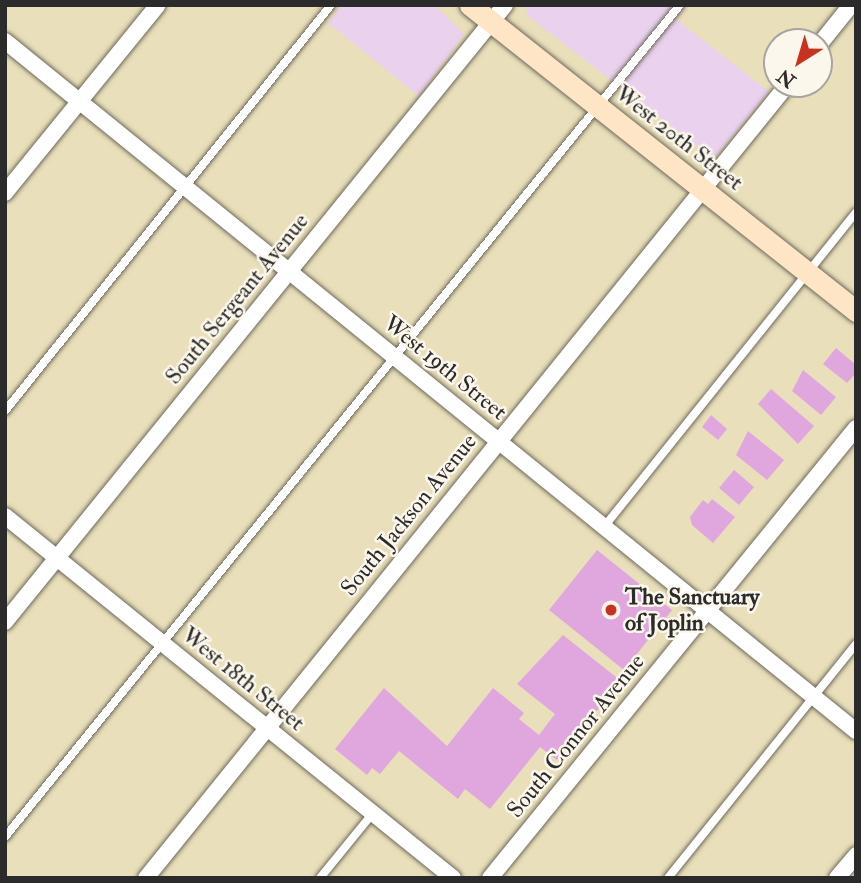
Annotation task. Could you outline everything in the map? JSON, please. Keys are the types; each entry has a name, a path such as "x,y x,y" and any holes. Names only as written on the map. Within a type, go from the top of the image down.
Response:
{"main road":[{"name":"West 20th Street","path":"470,5 856,312"}],"street":[{"path":"5,193 158,5"},
{"name":"South Sergeant Avenue","path":"5,622 505,5"},
{"path":"833,28 851,5"},
{"name":"West 19th Street","path":"5,41 856,731"},
{"name":"South Jackson Avenue","path":"146,878 777,98"},
{"name":"South Connor Avenue","path":"490,878 856,428"},
{"name":"West 18th Street","path":"5,516 453,878"},
{"path":"837,878 856,855"}],"lane":[{"path":"5,411 331,5"},
{"path":"5,837 680,5"},
{"path":"604,527 856,213"},
{"path":"668,878 856,644"},
{"path":"320,878 373,813"}],"shaded area":[{"path":"342,5 434,5 464,34 419,96 328,23"},
{"path":"687,5 676,19 763,87 764,98 718,154 711,157 529,17 525,7"}],"building":[{"path":"836,348 856,365 856,373 847,383 823,364"},
{"path":"803,370 836,397 821,415 792,391"},
{"path":"771,389 814,426 798,444 758,404"},
{"path":"711,415 727,429 718,440 702,427"},
{"path":"748,431 784,460 767,480 736,455"},
{"path":"734,470 754,487 739,505 719,488"},
{"path":"712,499 735,517 713,543 692,525 690,517 703,500 708,504"},
{"name":"The Sanctuary of Joplin","path":"597,550 672,610 624,670 549,610"},
{"path":"563,635 621,681 557,760 540,747 490,809 465,789 458,799 399,751 380,774 372,768 367,775 335,749 384,688 447,746 493,688 524,713 519,719 539,735 555,714 517,684"}],"place":[{"name":"The Sanctuary of Joplin","path":"611,610"}]}
